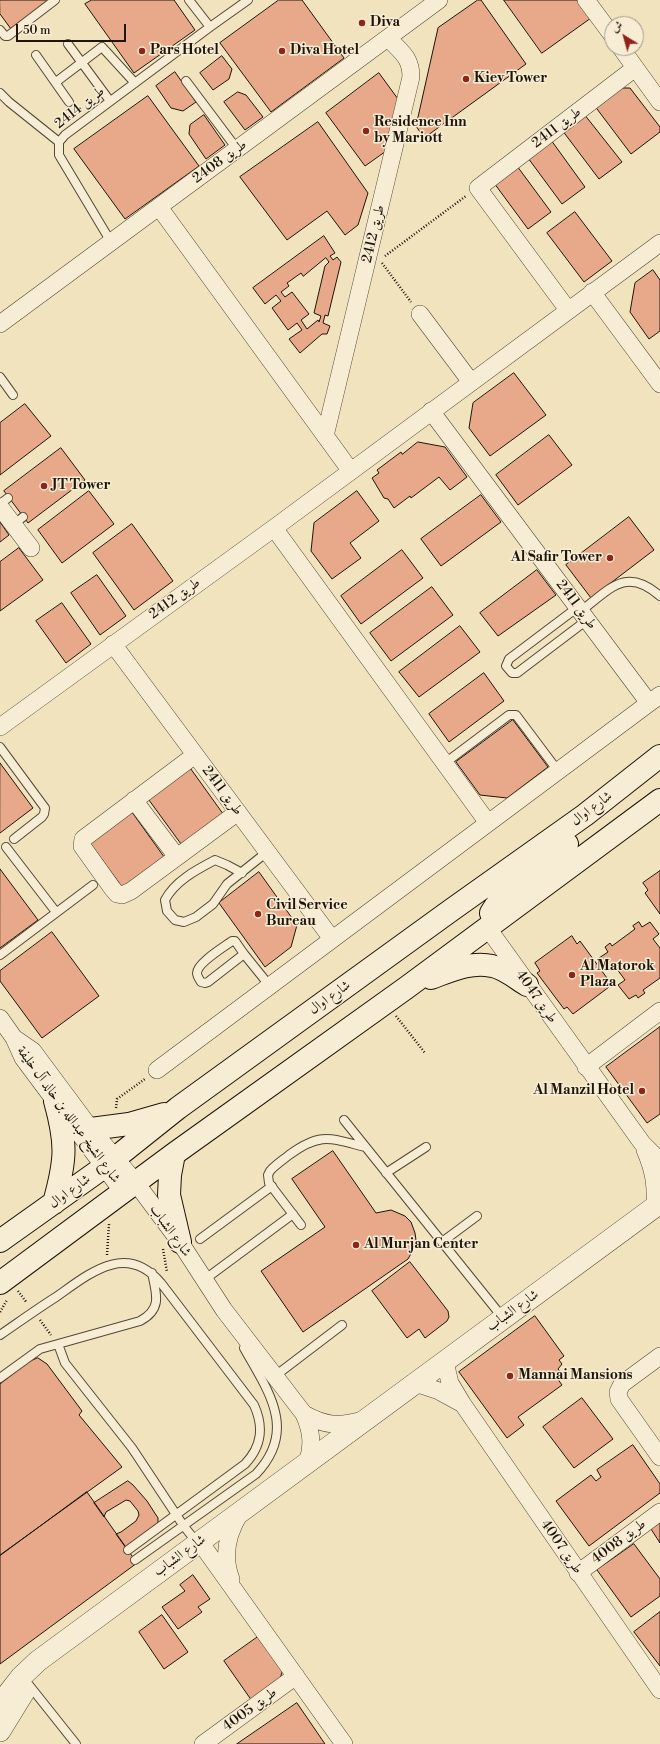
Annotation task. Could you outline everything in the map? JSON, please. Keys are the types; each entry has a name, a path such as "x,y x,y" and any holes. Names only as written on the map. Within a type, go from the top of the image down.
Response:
{"main road":[{"name":"شارع اوال","path":"3,1237 54,1204 110,1163 178,1108 437,920 585,815 660,756"},
{"path":"9,1284 174,1154 406,988 660,800"},
{"path":"487,927 490,915 497,904 519,882 564,848 582,826 585,815"},
{"path":"406,988 458,968 477,965 493,966 527,985"},
{"path":"54,1204 62,1172 64,1145 63,1132 55,1101"},
{"path":"91,1129 129,1124 152,1118 178,1108"},
{"path":"174,1154 170,1175 169,1195 181,1241"}],"street":[{"path":"586,0 604,25"},
{"name":"طريق 2408","path":"0,324 388,38 434,1"},
{"name":"طريق 2412","path":"325,436 411,77 411,66 407,58 388,38"},
{"path":"627,56 658,95"},
{"name":"طريق 2411","path":"478,188 636,68"},
{"path":"478,188 568,310"},
{"path":"159,207 350,470"},
{"name":"طريق 2412","path":"0,727 274,528 350,470 660,243"},
{"path":"592,292 660,384"},
{"path":"420,314 471,382"},
{"name":"طريق 2411","path":"157,1070 269,985 655,699 582,613 431,411"},
{"path":"4,502 18,521 31,548"},
{"path":"274,528 488,823"},
{"name":"طريق 2411","path":"113,644 332,939"},
{"path":"195,755 83,839 82,846 112,888 118,894 122,895 131,891 238,812"},
{"path":"134,800 177,857"},
{"name":"طريق 4047","path":"487,927 527,985 642,1143 660,1161"},
{"path":"586,1067 660,1011"},
{"name":"شارع الشيخ عبدالله بن خالد آل خليفة","path":"6,1029 23,1058 55,1101 110,1163 129,1188"},
{"name":"شارع الشيخ عبدالله بن خالد آل خليفة","path":"6,1029 33,1050 91,1129 110,1163"},
{"name":"طريق 4047","path":"642,1143 652,1165 656,1183 658,1205"},
{"name":"شارع الشباب","path":"129,1188 181,1241 224,1310 304,1414 310,1426 312,1439 311,1452 306,1464"},
{"name":"شارع الشباب","path":"0,1704 32,1667 54,1649 658,1205"},
{"path":"660,1356 622,1384 618,1392 620,1399 660,1457"},
{"name":"طريق 4007","path":"445,1362 450,1384 462,1403 660,1690"},
{"name":"طريق 4007","path":"415,1384 427,1386 462,1403"},
{"name":"شارع الشباب","path":"304,1414 318,1422 334,1425 350,1424 366,1420"},
{"name":"طريق 4008","path":"578,1573 660,1512"},
{"path":"236,1592 230,1577 226,1560 227,1544 231,1527 240,1513"},
{"path":"199,1543 236,1592 344,1744"},
{"name":"شارع الشباب","path":"0,1730 54,1649"},
{"name":"طريق 4005","path":"203,1744 296,1676"}],"lane":[{"path":"0,30 5,36 8,36 55,0"},
{"path":"190,0 210,28"},
{"name":"طريق 2414","path":"111,242 58,155 59,142 65,135 110,101 248,0"},
{"path":"68,44 110,101"},
{"path":"56,82 102,46 135,83"},
{"path":"36,55 69,102"},
{"path":"186,82 237,149"},
{"path":"0,93 59,142"},
{"path":"0,377 13,395"},
{"path":"0,504 4,502"},
{"path":"582,613 509,659 506,666 509,671 512,673 517,673 582,613 612,588 629,580 645,584 660,596"},
{"path":"445,763 509,715 516,715 558,772"},
{"path":"0,747 45,808 42,817 14,838"},
{"path":"6,847 56,912"},
{"path":"242,873 227,864 215,860 201,867 170,891 165,900 167,911 175,920 184,922 196,917 213,904 227,884 242,873 267,852"},
{"path":"0,955 93,885"},
{"path":"244,954 208,982 201,982 198,977 197,970 201,964 234,941 269,985"},
{"path":"344,1120 503,1319"},
{"path":"301,1225 272,1186 268,1179 270,1171 302,1145 311,1141 330,1139 365,1147"},
{"path":"386,1173 426,1147"},
{"path":"181,1241 272,1186"},
{"path":"204,1280 293,1214"},
{"path":"442,1242 477,1216"},
{"path":"0,1335 93,1271 115,1263 134,1265 152,1272 254,1405 261,1425 258,1446 252,1456 245,1464 128,1550"},
{"path":"0,1378 40,1349 140,1321 147,1317 152,1312 157,1297 152,1272"},
{"path":"135,1560 256,1474 270,1458 277,1438 278,1428 275,1407 224,1310"},
{"path":"275,1376 342,1324"},
{"path":"58,1344 65,1364 132,1448 183,1525 199,1543"},
{"path":"29,1685 76,1744"}],"path":[{"path":"420,314 379,260 478,188"},
{"path":"385,1002 425,1053"},
{"path":"170,1296 181,1241"},
{"path":"0,1312 7,1300 9,1284"}],"building":[{"path":"0,0 50,0 11,29 0,14"},
{"name":"Pars Hotel","path":"92,0 174,0 195,30 134,73 85,4"},
{"name":"Diva Hotel","path":"279,0 302,0 344,58 271,112 220,43"},
{"name":"Kiev Tower","path":"478,0 481,0 526,64 424,138 416,126 438,28"},
{"path":"504,0 577,0 591,18 542,53"},
{"path":"222,56 232,69 229,79 213,90 200,73"},
{"path":"175,72 196,102 183,111 171,108 156,86"},
{"name":"Residence Inn by Mariott","path":"379,73 398,99 389,149 365,166 326,113"},
{"path":"614,88 630,88 660,127 660,132 631,154 594,105"},
{"path":"238,92 246,95 263,117 245,130 224,102"},
{"path":"148,96 199,166 125,219 74,149"},
{"path":"584,114 622,162 599,179 562,130"},
{"path":"204,115 225,145 206,159 189,134 190,125"},
{"path":"318,122 368,193 358,225 345,235 327,211 287,240 240,177"},
{"path":"551,140 585,187 562,204 528,158"},
{"path":"517,166 551,212 528,229 494,183"},
{"path":"575,212 612,261 584,282 547,233"},
{"path":"324,236 335,253 330,256 333,260 337,257 341,262 328,316 325,315 323,323 330,326 327,334 322,334 300,353 289,339 302,330 297,323 288,330 272,308 281,301 276,295 265,304 253,288","holes":["326,258 329,262 325,266 314,313 321,316 319,322 318,320 307,329 301,320 309,314 292,292 285,297 281,292 289,286 287,283 301,273 303,276"]},
{"path":"653,270 660,280 660,331 649,339 630,312 635,283"},
{"path":"514,373 546,415 490,456 469,428 473,403"},
{"path":"25,404 51,436 0,475 0,423"},
{"path":"549,435 572,465 518,505 496,475"},
{"path":"418,442 445,447 467,477 450,490 439,477 411,498 410,496 394,508 388,499 384,498 372,478 379,473 377,470 401,452 402,454"},
{"name":"JT Tower","path":"61,448 85,480 28,523 4,491"},
{"path":"89,491 114,524 62,563 38,530"},
{"path":"357,491 379,521 350,543 361,558 332,579 311,551 314,523"},
{"path":"481,495 501,522 441,566 421,539"},
{"name":"Al Safir Tower","path":"629,517 654,550 591,598 566,565"},
{"path":"0,522 9,535 0,542"},
{"path":"132,524 173,581 134,610 93,553"},
{"path":"19,548 43,580 0,611 0,562"},
{"path":"402,550 423,578 361,624 341,596"},
{"path":"537,570 556,595 498,636 480,613"},
{"path":"97,575 126,616 100,635 71,593"},
{"path":"432,587 453,615 391,661 370,633"},
{"path":"62,603 91,644 66,663 36,621"},
{"path":"460,626 480,652 419,697 399,672"},
{"path":"484,673 504,701 449,742 429,714"},
{"path":"513,720 548,767 507,798 480,795 456,762"},
{"path":"0,763 33,808 0,833"},
{"path":"188,765 226,818 184,848 146,796"},
{"path":"129,808 167,861 125,891 87,839"},
{"path":"0,869 38,920 0,948"},
{"path":"660,871 660,914 645,893 648,890 643,883"},
{"name":"Civil Service Bureau","path":"259,872 297,925 291,947 265,967 219,903"},
{"path":"639,922 642,927 650,922 659,934 653,939 660,948 660,978 643,990 645,993 638,998 636,995 629,999 618,985 625,980 614,965 608,970 599,958 608,952 605,947 610,943 612,946 635,929 633,926"},
{"path":"52,932 99,996 42,1038 0,981 0,971"},
{"name":"Al Matorok Plaza","path":"572,936 577,944 580,941 607,978 604,980 609,987 573,1014 567,1007 564,1009 537,973 540,971 535,963"},
{"name":"Al Manzil Hotel","path":"660,1027 660,1114 647,1123 606,1067"},
{"name":"Al Murjan Center","path":"333,1151 376,1213 391,1210 405,1216 411,1222 416,1240 408,1259 303,1332 261,1271 325,1227 292,1179"},
{"path":"410,1262 448,1311 449,1317 447,1321 425,1338 419,1329 407,1338 372,1291"},
{"name":"Mannai Mansions","path":"535,1316 564,1356 559,1360 562,1364 558,1369 562,1374 557,1378 562,1385 518,1417 524,1425 507,1438 459,1372"},
{"path":"38,1358 47,1364 82,1411 79,1415 122,1467 0,1555 0,1384 28,1362"},
{"path":"582,1398 613,1439 574,1468 543,1427"},
{"path":"633,1445 660,1484 660,1493 589,1546 556,1501 591,1475 596,1481 601,1477 597,1470"},
{"path":"128,1481 147,1501 158,1518 158,1523 126,1548 116,1534 136,1521 139,1515 138,1511 130,1501 126,1500 106,1512 104,1517 94,1503"},
{"path":"87,1492 137,1563 0,1664 0,1556"},
{"path":"660,1523 660,1543 651,1529"},
{"path":"634,1544 660,1579 660,1596 631,1617 597,1570"},
{"path":"193,1575 210,1599 198,1607 202,1612 178,1629 162,1607 185,1591 180,1585"},
{"path":"660,1612 660,1666 634,1632"},
{"path":"162,1615 188,1652 164,1669 139,1632"},
{"path":"262,1634 284,1666 279,1682 252,1701 224,1661"},
{"path":"297,1703 325,1744 237,1744"}],"place":[{"name":"Diva","path":"362,23"},
{"name":"Pars Hotel","path":"142,51"},
{"name":"Diva Hotel","path":"282,51"},
{"name":"Kiev Tower","path":"466,79"},
{"name":"Residence Inn by Mariott","path":"366,131"},
{"name":"JT Tower","path":"44,486"},
{"name":"Al Safir Tower","path":"610,558"},
{"name":"Civil Service Bureau","path":"258,914"},
{"name":"Al Matorok Plaza","path":"572,975"},
{"name":"Al Manzil Hotel","path":"642,1091"},
{"name":"Al Murjan Center","path":"356,1245"},
{"name":"Mannai Mansions","path":"510,1376"}]}
